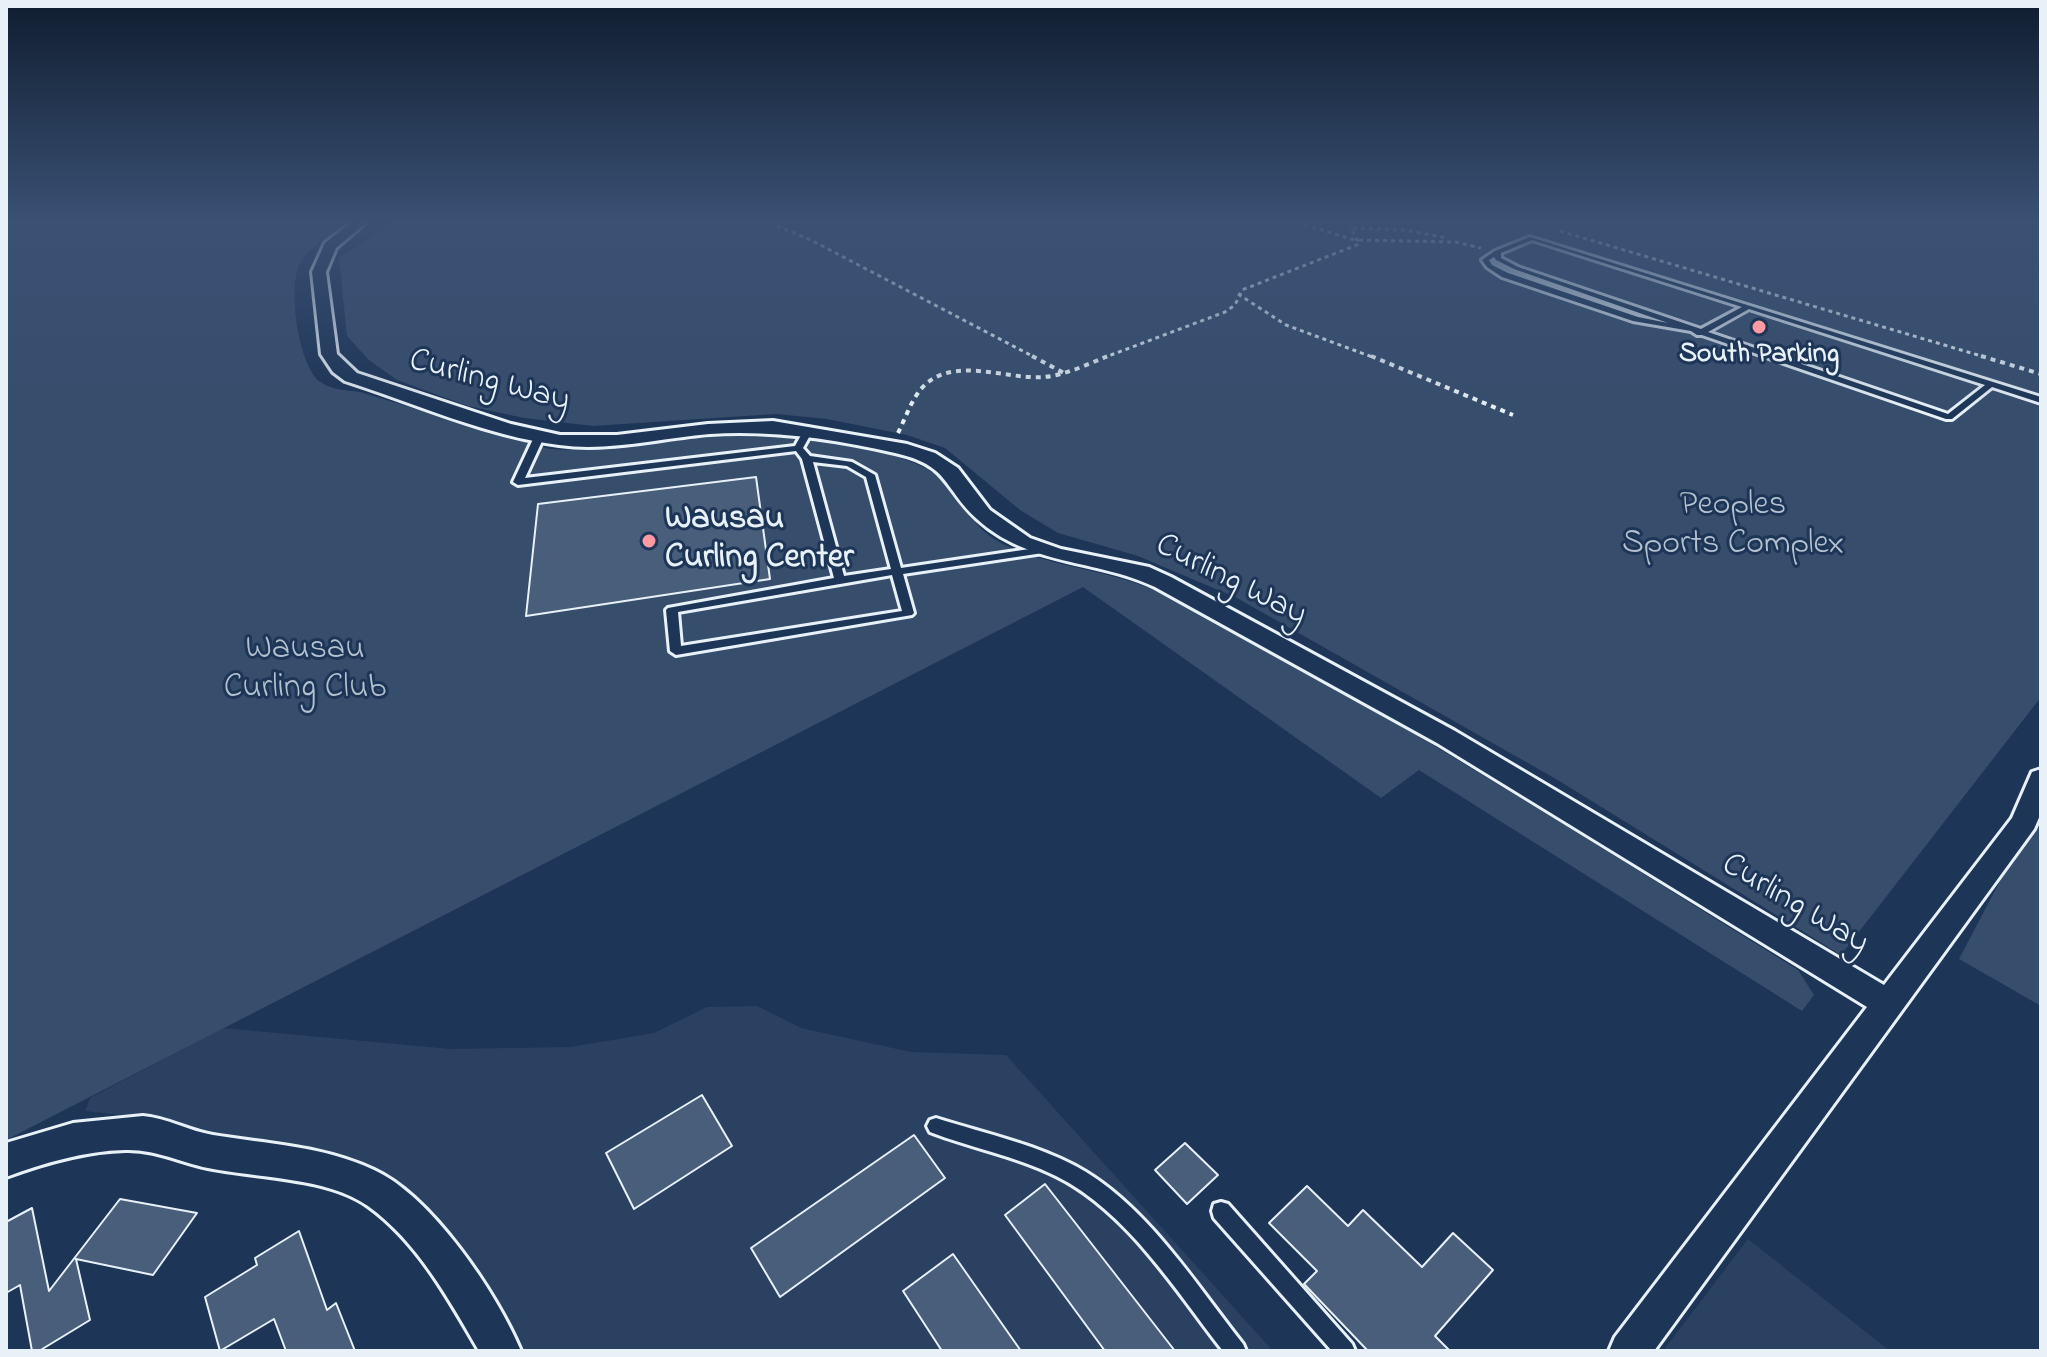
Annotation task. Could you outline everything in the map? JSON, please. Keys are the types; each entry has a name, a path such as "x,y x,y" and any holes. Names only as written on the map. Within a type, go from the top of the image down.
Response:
{"street":[{"name":"Curling Way","path":"322,283 328,348 334,364 347,375 372,386 539,437 601,442 744,426 803,439 886,445 920,454 944,466 959,479 988,519 1014,537 1043,550 1141,572 1175,588 1446,737 1887,1003"},
{"path":"1629,1351 2024,822 2041,779"},
{"path":"6,1160 61,1139 145,1133 191,1147 334,1174 378,1191 418,1230 460,1282 501,1351"}],"lane":[{"path":"1531,283 1636,319 1688,329 1949,417 1991,384"},
{"path":"1674,283 2041,400"},
{"path":"1700,333 1748,307"},
{"path":"539,437 518,482 803,439 840,580"},
{"path":"807,458 849,464 870,475 896,571 908,613 676,651 672,610 840,580 896,571 1043,550"},
{"path":"936,1126 1051,1164 1098,1191 1123,1215 1236,1351"},
{"path":"1221,1211 1345,1351"}],"path":[{"path":"894,283 1065,373"},
{"path":"886,445 906,421 924,384 937,376 969,370 1041,377 1065,373 1225,312 1235,305 1242,290 1259,283"},
{"path":"1742,283 2041,374"},
{"path":"1238,294 1286,325 1322,336 1513,415"}],"shaded area":[{"path":"757,1006 801,1028 911,1052 1006,1055 1273,1351 519,1351 464,1262 312,1154 156,1119 85,1111 90,1098 223,1028 450,1049 571,1047 654,1033 707,1007"},
{"path":"1748,1239 1890,1351 1663,1351"}],"green space":[{"name":"Wausau Curling Club","path":"6,283 295,283 300,340 305,358 319,381 549,449 573,450 694,436 766,433 843,443 913,462 942,480 973,519 1005,545 1143,586 1244,637 1484,776 1798,970 1814,995 1802,1011 1419,770 1381,798 1083,587 6,1140"},
{"name":"Peoples Sports Complex","path":"342,283 2041,283 2041,697 1841,955 1556,779 1237,598 1138,556 1058,533 1020,510 945,448 907,435 827,419 776,414 593,426 524,418 468,406 397,380 369,360 347,336"},
{"path":"2041,803 2041,1006 1959,959"}],"building":[{"name":"Wausau Curling Center","path":"756,477 770,579 526,616 538,504"},
{"path":"702,1095 732,1146 634,1209 606,1153"},
{"path":"914,1135 945,1178 780,1297 751,1248"},
{"path":"1185,1143 1218,1175 1187,1204 1155,1170"},
{"path":"1045,1184 1175,1351 1105,1351 1005,1215"},
{"path":"1307,1186 1348,1226 1363,1210 1422,1267 1453,1233 1493,1270 1435,1336 1450,1351 1368,1351 1304,1284 1317,1271 1269,1223"},
{"path":"120,1199 197,1213 153,1275 76,1259 90,1320 39,1351 32,1351 20,1285 6,1293 6,1222 32,1208 49,1291"},
{"path":"299,1231 327,1310 336,1303 355,1351 286,1351 274,1319 220,1351 205,1297 257,1265 255,1258"},
{"path":"953,1254 1021,1351 942,1351 903,1291"}],"place":[{"name":"South Parking","path":"1759,327"},
{"name":"Wausau Curling Center","path":"649,541"}]}
